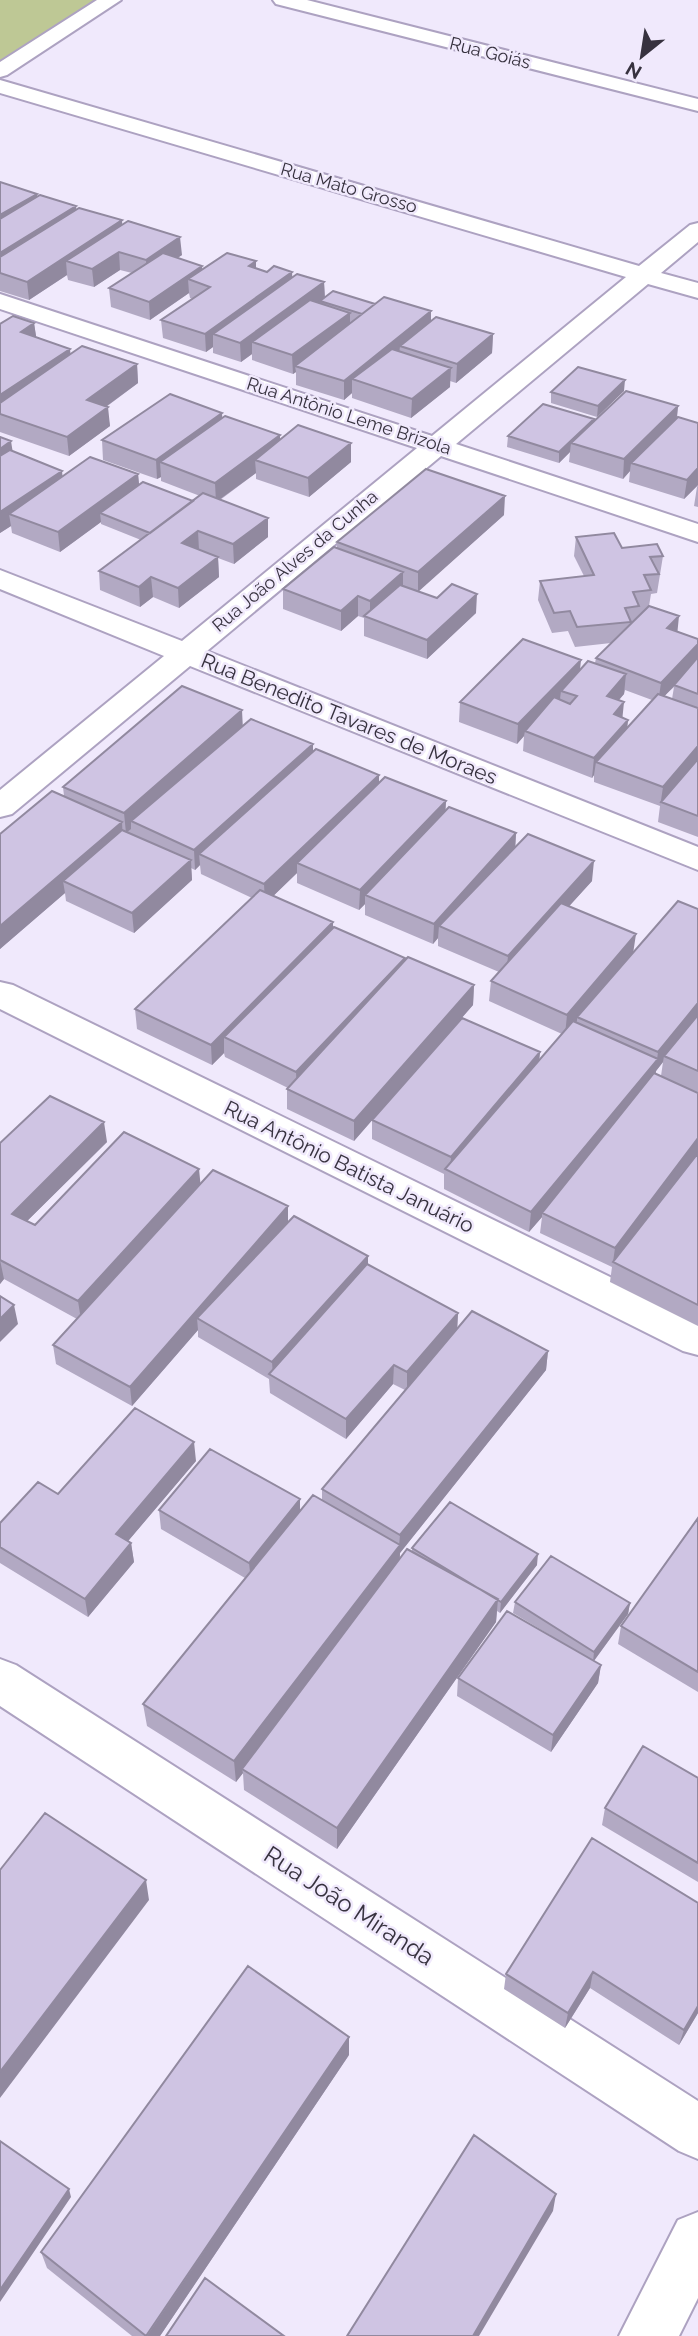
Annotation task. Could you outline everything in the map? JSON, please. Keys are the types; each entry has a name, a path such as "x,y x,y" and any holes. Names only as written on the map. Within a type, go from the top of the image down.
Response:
{"street":[{"path":"0,71 111,0"},
{"name":"Rua Goiás","path":"283,0 698,105"},
{"name":"Rua Mato Grosso","path":"0,86 698,290"},
{"name":"Rua João Alves da Cunha","path":"0,807 435,444 698,230"},
{"name":"Rua Antônio Leme Brizola","path":"0,301 698,533"},
{"name":"Rua Benedito Tavares de Moraes","path":"0,579 698,859"},
{"name":"Rua Antônio Batista Januário","path":"0,994 698,1339"},
{"name":"Rua João Miranda","path":"0,1680 698,2132"},
{"path":"648,2336 698,2240"}],"green space":[{"path":"0,0 118,0 0,75"}],"building":[{"path":"0,182 37,194 0,215"},
{"path":"40,195 76,206 0,253 0,219"},
{"path":"79,208 122,220 27,282 0,273 0,257"},
{"path":"128,221 180,237 146,260 119,252 92,269 66,261"},
{"path":"163,253 202,266 149,302 109,288"},
{"path":"227,253 256,261 249,266 267,272 274,266 292,272 205,334 161,320 210,287 188,279"},
{"path":"297,274 324,282 240,343 213,334"},
{"path":"333,291 375,304 362,314 320,301"},
{"path":"384,297 431,311 344,381 295,366"},
{"path":"310,300 350,313 292,355 252,342"},
{"path":"13,316 34,323 21,332 70,349 0,395 0,324"},
{"path":"436,317 493,334 457,364 400,346"},
{"path":"82,346 137,364 87,400 108,407 67,437 0,414 0,403"},
{"path":"392,349 451,368 412,399 352,379"},
{"path":"578,367 625,380 598,406 551,392"},
{"path":"626,391 678,406 624,459 571,443"},
{"path":"170,394 222,413 156,460 102,440"},
{"path":"543,404 594,419 559,452 508,436"},
{"path":"225,416 280,435 215,483 160,462"},
{"path":"678,417 698,423 698,468 687,480 631,463"},
{"path":"298,425 351,443 308,478 255,460"},
{"path":"0,437 11,441 0,449"},
{"path":"10,450 62,471 0,512 0,456"},
{"path":"90,457 138,474 58,532 9,514"},
{"path":"426,469 505,496 418,572 337,542"},
{"path":"143,482 193,501 150,533 100,513"},
{"path":"203,493 268,518 233,544 198,531 182,543 218,557 178,588 151,577 139,587 99,571"},
{"path":"614,533 622,548 657,544 663,556 650,557 659,574 644,575 651,590 633,592 639,606 625,608 631,622 577,627 570,611 554,613 540,581 594,575 576,537"},
{"path":"334,547 403,572 370,601 358,596 341,611 283,589"},
{"path":"452,584 477,594 427,640 364,616 400,585 437,598"},
{"path":"649,606 679,616 667,628 698,639 698,644 661,683 596,658"},
{"path":"523,639 581,660 518,724 460,702"},
{"path":"698,657 698,694 674,685"},
{"path":"588,661 626,674 607,696 624,702 614,714 628,720 594,758 525,731 554,697 570,704 577,696 561,691"},
{"path":"182,686 242,710 124,813 63,787"},
{"path":"658,694 698,708 698,746 663,787 596,762"},
{"path":"251,719 313,744 194,850 131,821"},
{"path":"316,749 379,775 264,884 199,854"},
{"path":"698,759 698,816 661,802"},
{"path":"385,777 446,801 360,890 297,863"},
{"path":"52,791 122,822 0,926 0,834"},
{"path":"449,807 516,833 434,924 365,895"},
{"path":"122,830 191,860 132,913 63,881"},
{"path":"528,834 594,861 508,956 439,926"},
{"path":"260,890 333,922 211,1045 135,1009"},
{"path":"678,901 698,909 698,1003 658,1052 577,1017"},
{"path":"561,903 636,934 567,1015 491,981"},
{"path":"334,927 405,958 296,1072 224,1037"},
{"path":"408,957 474,985 354,1121 287,1089"},
{"path":"698,1015 698,1071 664,1056"},
{"path":"462,1018 540,1052 451,1157 372,1120"},
{"path":"573,1021 658,1059 531,1212 445,1169"},
{"path":"654,1073 698,1093 698,1138 615,1248 542,1213"},
{"path":"50,1096 104,1122 12,1214 35,1225 124,1132 199,1169 78,1301 0,1260 0,1143"},
{"path":"698,1153 698,1305 613,1262"},
{"path":"213,1170 288,1206 130,1387 53,1345"},
{"path":"294,1216 368,1256 272,1362 197,1318"},
{"path":"367,1264 458,1313 407,1372 394,1365 346,1419 269,1374"},
{"path":"0,1296 14,1305 0,1319"},
{"path":"472,1311 548,1351 400,1535 322,1489"},
{"path":"135,1408 194,1442 116,1534 131,1543 85,1599 0,1547 0,1523 38,1482 58,1494"},
{"path":"210,1449 300,1499 249,1563 159,1510"},
{"path":"313,1495 400,1545 234,1761 143,1704"},
{"path":"450,1502 538,1554 501,1602 412,1548"},
{"path":"698,1518 698,1672 621,1626"},
{"path":"407,1549 498,1599 337,1828 242,1769"},
{"path":"551,1556 630,1603 594,1652 515,1602"},
{"path":"507,1611 601,1665 553,1735 458,1678"},
{"path":"643,1746 698,1778 698,1863 605,1808"},
{"path":"45,1813 146,1880 0,2072 0,1870"},
{"path":"592,1838 698,1903 698,2006 684,2030 593,1972 568,2013 506,1974"},
{"path":"248,1966 349,2037 146,2336 41,2252"},
{"path":"474,2135 556,2194 473,2336 347,2336"},
{"path":"0,2141 69,2189 0,2290"},
{"path":"205,2278 284,2336 166,2336"}]}
